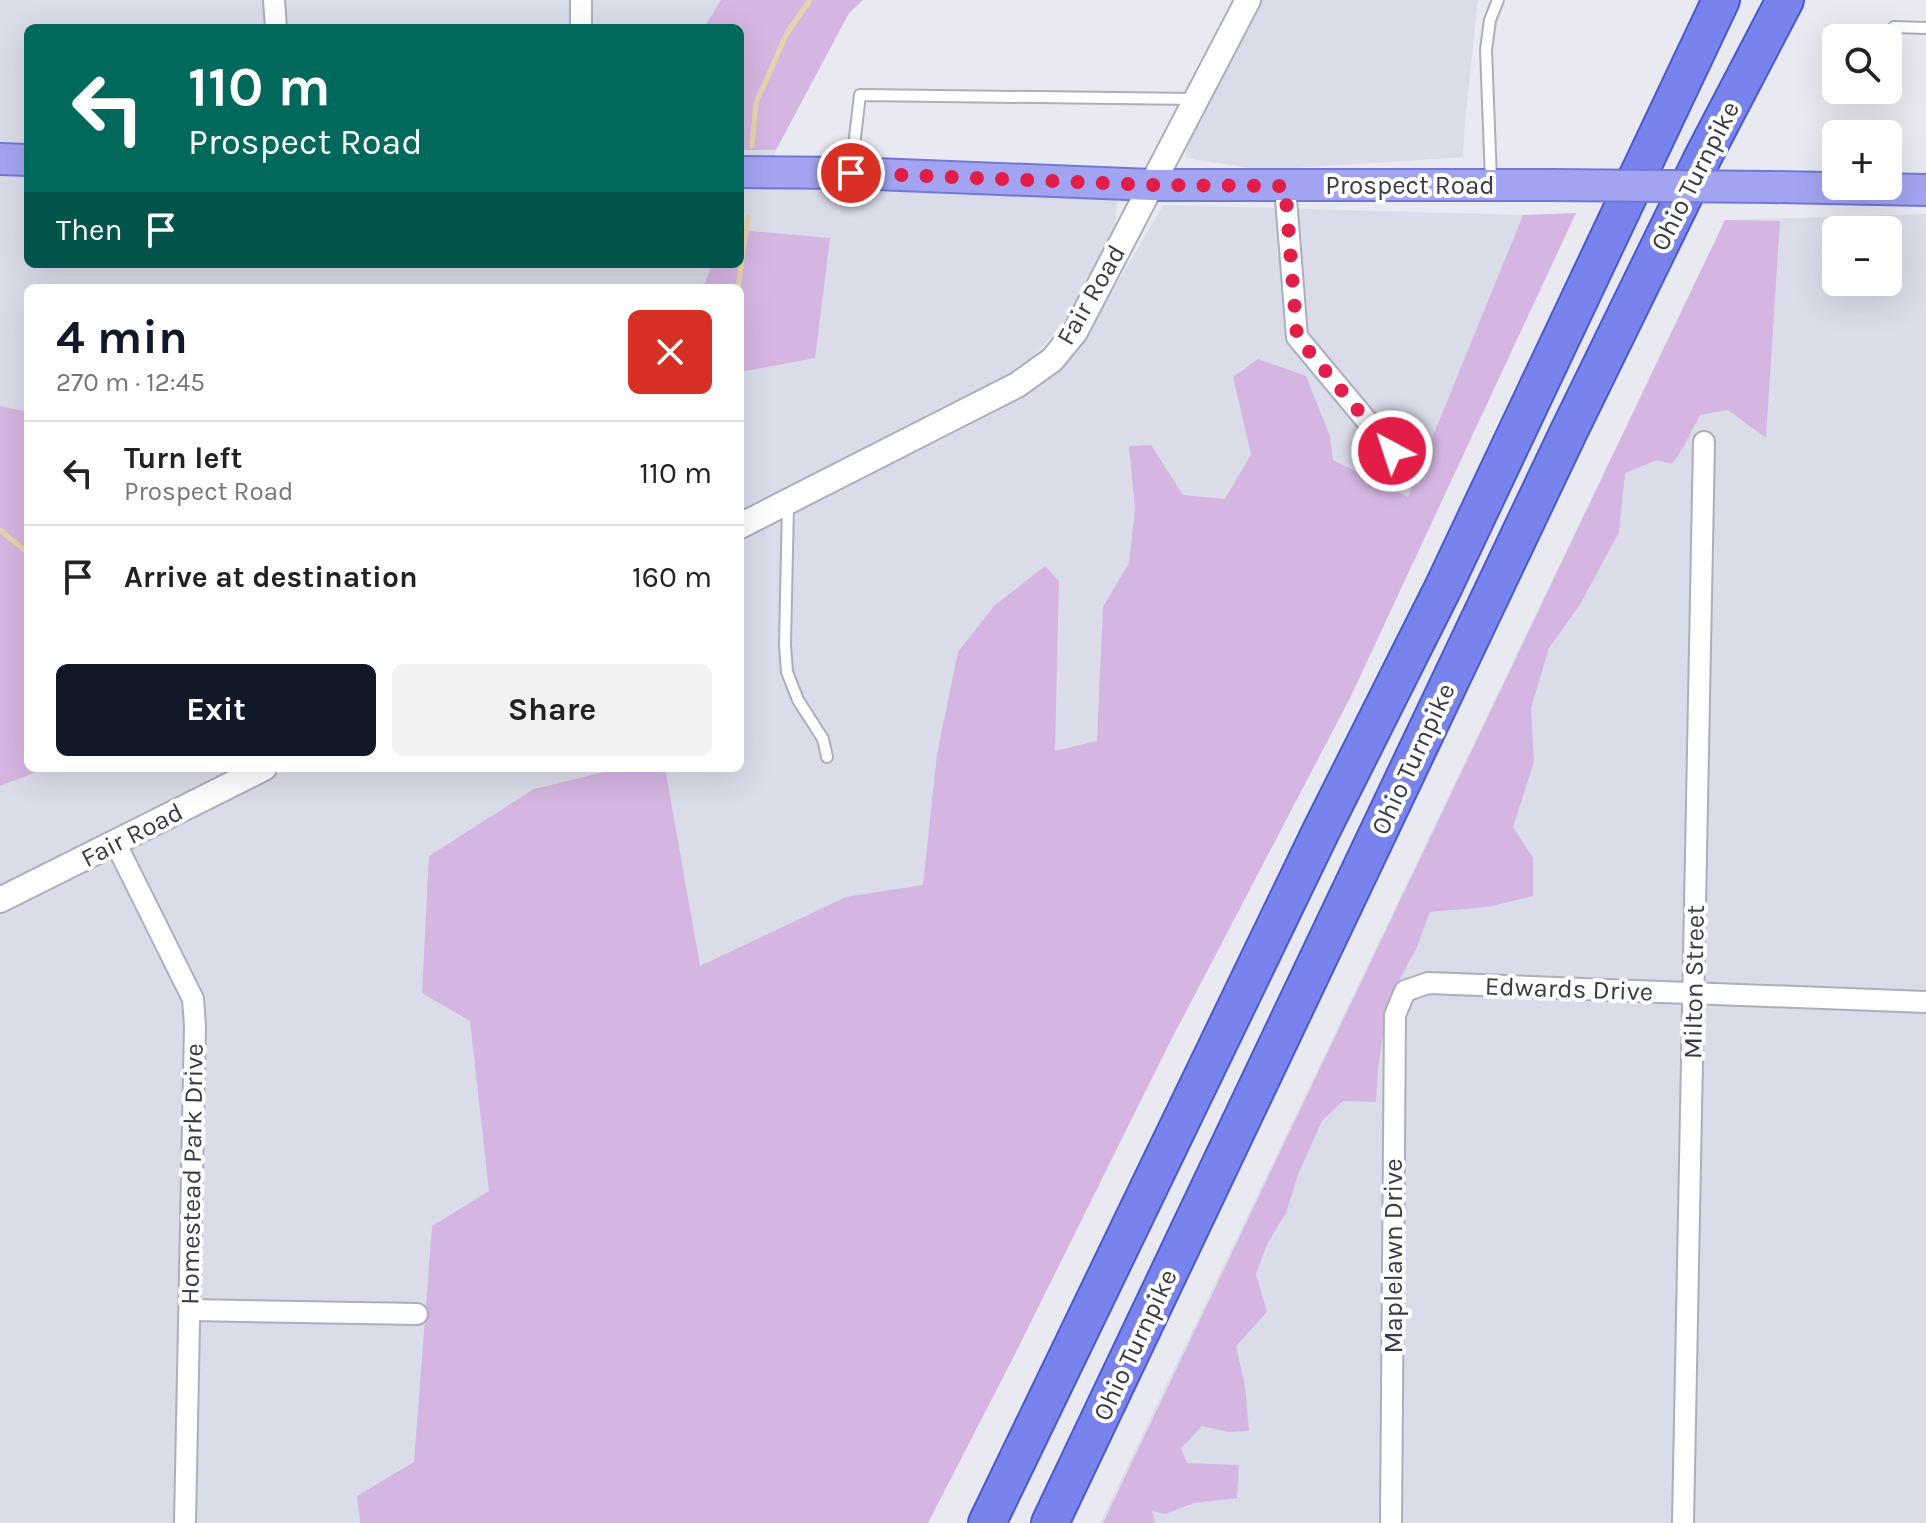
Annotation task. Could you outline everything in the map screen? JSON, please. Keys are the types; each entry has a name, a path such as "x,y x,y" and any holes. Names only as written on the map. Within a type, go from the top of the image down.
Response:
{"highway":[{"name":"Ohio Turnpike","path":"1050,1523 1569,431 1703,157 1785,0"},
{"name":"Ohio Turnpike","path":"987,1523 1321,831 1449,574 1714,5"}],"main road":[{"path":"0,159 24,160"},
{"name":"Prospect Road","path":"744,172 851,173 1152,185 1552,185 1926,190"}],"street":[{"path":"274,0 276,24"},
{"path":"581,0 581,24"},
{"name":"Fair Road","path":"744,524 1017,385 1052,360 1075,332 1248,0"},
{"path":"1285,186 1297,337 1392,451"},
{"name":"Milton Street","path":"1683,1523 1704,442"},
{"name":"Fair Road","path":"0,900 256,772"},
{"name":"Homestead Park Drive","path":"116,844 193,999 185,1523"},
{"name":"Edwards Drive","path":"1405,991 1428,983 1926,1002"},
{"name":"Maplelawn Drive","path":"1391,1523 1395,1015 1405,991"},
{"path":"190,1310 417,1314"}],"lane":[{"path":"1491,185 1486,50 1490,20 1498,0"},
{"path":"1902,27 1926,28"},
{"path":"851,173 860,95 1196,99"},
{"path":"788,502 787,672 798,700 823,739 827,757"}],"shaded area":[{"path":"0,0 863,0 849,13 781,138 771,164 744,163 744,24 24,24 24,152 0,151"},
{"path":"721,0 863,0 849,13 776,150 744,150 744,24 706,24"},
{"path":"1257,0 1478,0 1463,157 1266,170 1186,157 1187,133"},
{"path":"0,174 24,175 24,268 744,268 744,189 983,190 1093,194 1117,201 1115,234 1094,280 1036,354 1010,372 882,444 744,513 744,284 24,284 24,772 233,772 0,890"},
{"path":"1163,205 1523,215 1408,498 1333,460 815,1523 0,1523 0,913 280,772 744,772 744,537 971,425 1075,355"},
{"path":"1576,213 1351,696 1168,1046 928,1523 360,1523 357,1496 414,1462 432,1226 489,1191 470,1021 422,993 429,856 534,789 604,772 666,772 700,966 846,897 923,885 937,754 958,652 994,606 1045,566 1059,581 1055,751 1097,741 1103,607 1129,563 1135,509 1129,446 1151,445 1183,495 1225,499 1251,454 1233,377 1258,359 1306,376 1330,436 1333,460 1408,497 1523,215"},
{"path":"1926,214 1926,1523 1100,1523 1725,220 1822,217 1822,296 1902,296 1902,216 1859,216"},
{"path":"1725,220 1780,221 1766,438 1728,410 1700,415 1672,464 1657,460 1625,473 1619,532 1581,603 1549,648 1531,708 1534,762 1513,827 1533,858 1533,896 1487,907 1430,912 1416,949 1388,1001 1376,1102 1343,1101 1322,1121 1299,1172 1286,1213 1268,1242 1256,1274 1267,1312 1236,1346 1245,1386 1249,1431 1228,1432 1202,1426 1181,1448 1187,1463 1239,1465 1237,1498 1194,1503 1165,1514 1152,1511 1155,1523 1103,1523"},
{"path":"744,230 830,238 815,358 744,371 744,284 704,284 710,268 744,268"},
{"path":"0,406 24,411 24,772 37,772 0,786"}],"waterway":[{"path":"752,146 756,103 787,33 810,0"},
{"path":"744,245 748,217"},
{"path":"739,284 741,268"},
{"path":"0,530 24,550"}],"route":[{"path":"851,173 1152,185 1285,186 1297,337 1392,451"}]}
